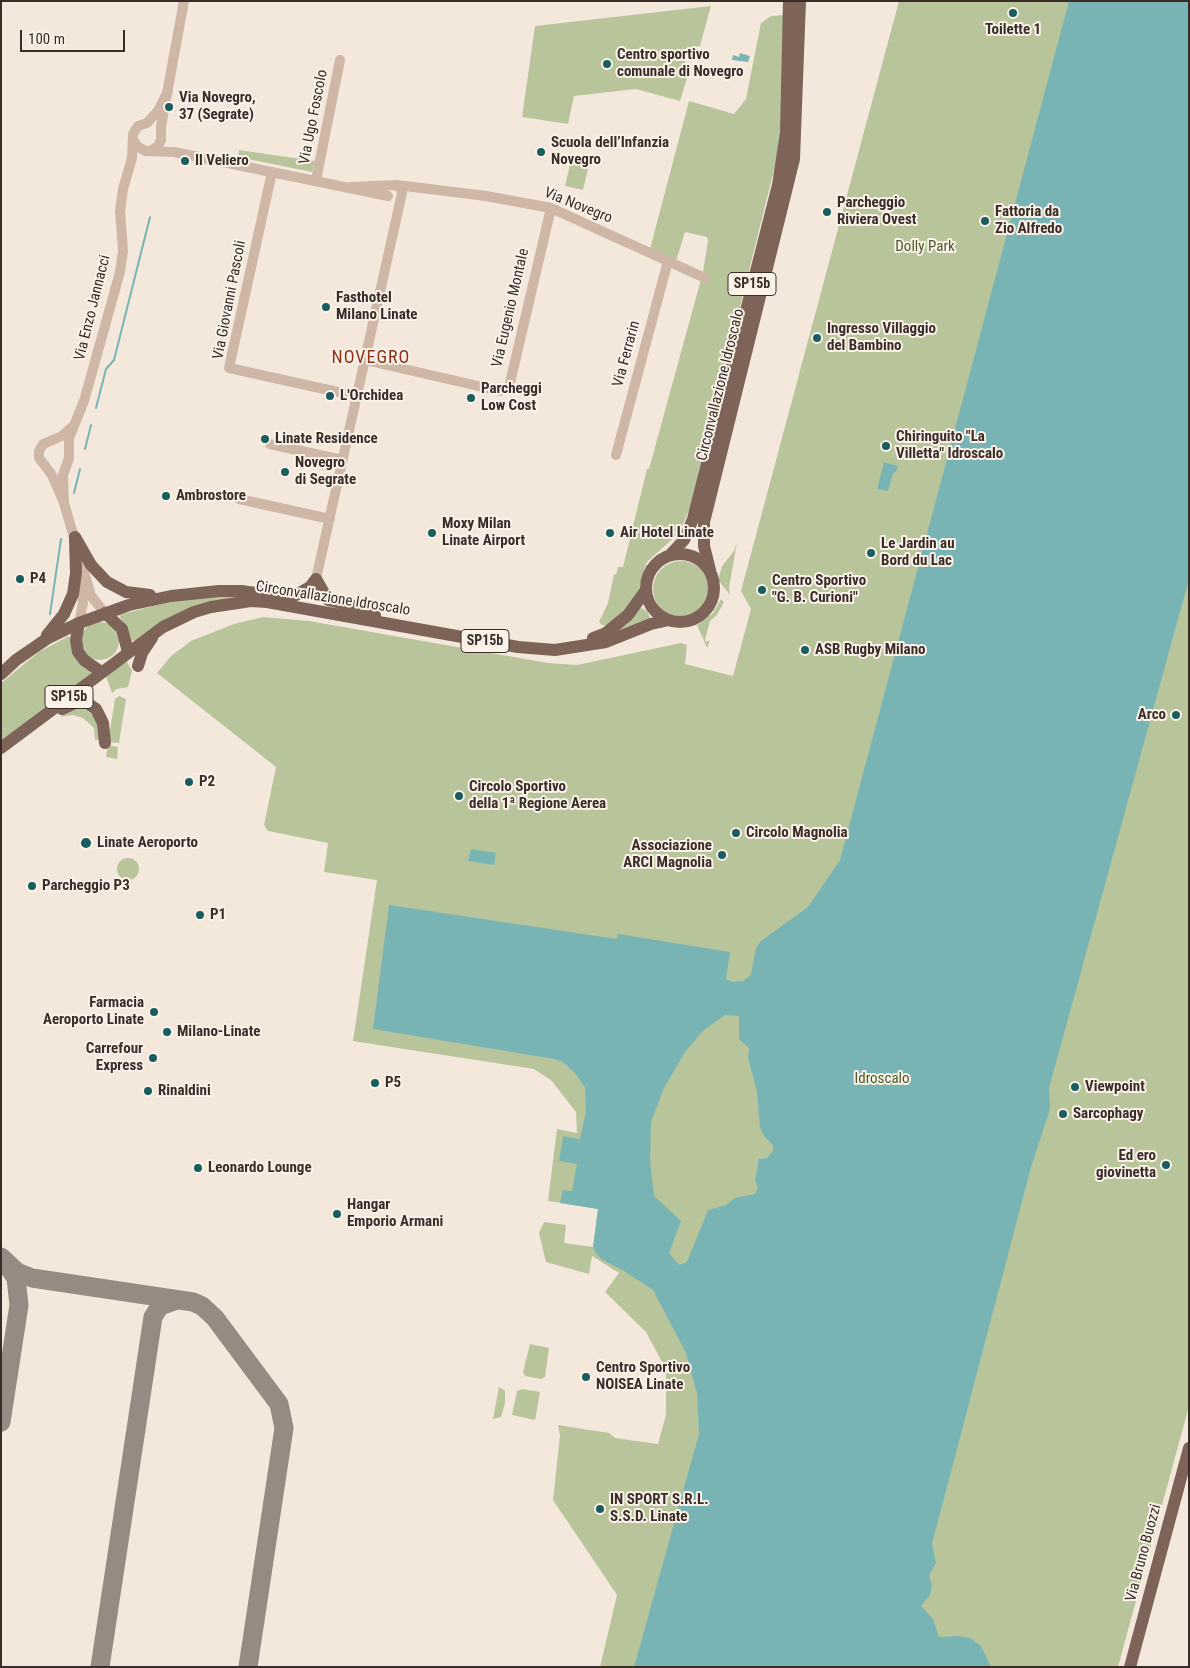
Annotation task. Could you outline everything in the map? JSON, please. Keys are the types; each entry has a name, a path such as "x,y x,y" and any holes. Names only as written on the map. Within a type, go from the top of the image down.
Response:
{"main road":[{"name":"Circonvallazione Idroscalo","path":"670,555 684,540 693,519 780,176 786,133 789,1"},
{"name":"Circonvallazione Idroscalo","path":"710,570 704,546 704,522 794,159 800,1"},
{"path":"75,536 95,571 118,589 144,596 188,594"},
{"path":"39,644 60,621 72,598 76,577 75,536"},
{"path":"670,555 686,554 693,556 710,570"},
{"name":"SP15b","path":"646,590 650,571 659,561 670,555"},
{"name":"SP15b","path":"669,620 690,621 709,608 715,586 710,570"},
{"path":"241,591 262,589 296,595 310,587 316,579 327,600 366,609 376,615"},
{"name":"Circonvallazione Idroscalo","path":"1,674 39,644 79,623 140,602 188,594 241,591 520,640 571,642 596,637 611,630 628,615 646,590"},
{"path":"646,590 653,608 669,620"},
{"name":"Circonvallazione Idroscalo","path":"1,748 163,627 206,608 255,601 518,647 555,650 606,642 651,624 669,620"},
{"path":"105,613 122,629 128,652"},
{"name":"SP15b","path":"79,623 76,643 78,652 84,660 101,672"},
{"path":"138,666 148,642 163,627"},
{"path":"38,722 70,703 87,703 96,709 99,714 103,723 105,743"},
{"name":"Via Bruno Buozzi","path":"1130,1667 1189,1448"}],"street":[{"path":"130,169 138,159 158,146 184,1"},
{"name":"Via Ugo Foscolo","path":"316,180 340,60"},
{"path":"134,141 136,128 147,123 160,109 168,91"},
{"name":"Via Novegro","path":"147,123 155,124 172,146 191,156"},
{"name":"Via Novegro","path":"134,141 140,149 191,156 316,180 389,197"},
{"name":"Via Enzo Jannacci","path":"64,502 63,479 65,465 69,458 68,448 84,401 120,272 123,247 120,214 123,190 130,169 134,141"},
{"name":"Via Giovanni Pascoli","path":"272,172 229,368 356,396"},
{"path":"316,579 397,220 402,194 401,188 394,185 388,189 397,220"},
{"name":"Via Novegro","path":"351,187 394,185 486,196 551,208 705,278"},
{"name":"Via Novegro","path":"402,194 415,189 431,189"},
{"path":"389,197 396,200 402,194"},
{"name":"Via Eugenio Montale","path":"365,360 500,391 509,387 551,208"},
{"name":"Via Ferrarin","path":"616,455 668,261"},
{"name":"Via Enzo Jannacci","path":"76,422 64,434 45,442 39,450 40,461 47,468 64,502 90,593 97,605 105,613"},
{"path":"54,439 63,442 68,448"},
{"path":"270,444 342,460"},
{"path":"47,468 58,470 65,465"},
{"path":"239,499 330,519"},
{"name":"Via Enzo Jannacci","path":"75,536 82,596 79,623"}],"green space":[{"name":"Idroscalo","path":"899,1 1189,1 1189,1406 1118,1667 600,1667 617,1595 553,1500 560,1435 558,1425 609,1433 615,1438 658,1444 666,1415 666,1369 646,1332 605,1292 619,1273 592,1256 589,1274 546,1262 539,1233 544,1222 566,1225 564,1243 593,1247 598,1209 548,1201 557,1129 577,1133 576,1112 551,1080 534,1069 353,1041 377,880 324,872 328,843 268,831 264,825 276,767 157,673 171,656 191,641 234,624 263,617 309,621 548,663 577,665 681,643 687,645 685,664 733,676 751,609 741,591"},
{"name":"Centro sportivo comunale di Novegro","path":"711,6 700,46 684,49 687,78 680,101 636,89 574,96 568,124 522,117 535,26"},
{"path":"784,15 781,131 775,166 690,508 679,533 647,562 642,575 638,599 609,626 602,625 599,622 608,603 614,574 616,575 618,567 623,567 647,469 649,469 703,272 707,237 685,232 676,261 650,249 689,101 734,114 746,99 761,23 771,16"},
{"path":"239,150 315,161 312,172 238,157"},
{"path":"572,156 590,160 583,190 565,186"},
{"path":"737,542 729,588 730,595 718,580 722,566 734,551"},
{"path":"681,561 696,566 704,574 709,589 704,604 696,612 681,617 666,612 658,604 653,589 658,574 666,566"},
{"path":"220,596 243,597 130,642 127,630 119,615 172,601"},
{"path":"721,599 724,602 717,615 710,621 705,640 706,642 710,640 707,648 697,625 713,613"},
{"path":"641,608 647,611 651,619 609,634"},
{"path":"100,622 114,627 119,641 114,655 100,660 86,655 81,641 86,627"},
{"path":"69,636 91,671 90,674 1,743 1,683 39,652"},
{"path":"126,660 132,671 128,687 117,689 112,693 106,676"},
{"path":"119,696 126,699 119,743 108,742 115,699"},
{"path":"81,707 95,716 99,725 99,740 95,740 94,728 83,718 73,715 60,717 71,709"},
{"path":"108,745 118,747 117,759 106,757"},
{"path":"128,858 138,865 139,869 132,879 128,880 118,873 117,869 124,859"},
{"path":"530,1344 549,1348 545,1377 541,1379 525,1376 523,1372"},
{"path":"499,1387 505,1391 505,1403 501,1417 493,1419"},
{"path":"522,1389 540,1392 535,1420 512,1415 517,1391"}],"water":[{"name":"Idroscalo","path":"1069,1 1189,1 1189,579 1049,1088 1050,1109 1031,1167 932,1544 936,1563 929,1575 932,1586 930,1595 921,1606 933,1619 939,1637 958,1636 970,1638 981,1646 991,1667 634,1667 699,1434 697,1393 686,1353 653,1290 601,1259 595,1252 593,1247 598,1209 560,1203 563,1190 572,1191 577,1164 559,1161 563,1136 580,1139 586,1111 585,1087 574,1072 563,1062 554,1059 373,1029 389,905 617,939 618,934 730,952 726,979 733,982 743,981 751,975 756,948 761,941 808,907 840,860","holes":["725,1015 739,1016 739,1039 749,1048 748,1058 757,1092 760,1127 764,1136 773,1145 773,1151 767,1158 759,1159 755,1180 758,1188 755,1194 735,1198 726,1205 708,1210 687,1262 679,1265 669,1253 681,1221 654,1196 650,1161 651,1122 664,1088 685,1052 704,1030"]},
{"path":"740,53 750,56 748,62 732,60 733,55 739,57"},
{"path":"884,462 898,466 896,472 893,473 888,491 877,489"},
{"path":"471,849 496,853 494,865 468,861"}],"waterway":[{"path":"96,408 106,369 114,360 150,217"},
{"path":"85,449 91,425"},
{"path":"74,493 80,469"},
{"path":"50,614 61,539"}],"taxiway":[{"path":"1,1257 17,1272 32,1278 193,1302 202,1306 215,1318 279,1404 284,1428 248,1667"},
{"path":"1,1422 19,1305 16,1278 7,1265"},
{"path":"100,1667 153,1317 160,1306 177,1300"}],"place":[{"name":"Toilette 1","path":"1013,13"},
{"name":"Centro sportivo comunale di Novegro","path":"607,64"},
{"name":"Via Novegro, 37 (Segrate)","path":"169,107"},
{"name":"Scuola dell’Infanzia Novegro","path":"541,152"},
{"name":"Il Veliero","path":"185,161"},
{"name":"Parcheggio Riviera Ovest","path":"827,212"},
{"name":"Fattoria da Zio Alfredo","path":"985,221"},
{"name":"Fasthotel Milano Linate","path":"326,307"},
{"name":"Ingresso Villaggio del Bambino","path":"817,338"},
{"name":"L'Orchidea","path":"330,396"},
{"name":"Parcheggi Low Cost","path":"471,398"},
{"name":"Linate Residence","path":"265,439"},
{"name":"Chiringuito \"La Villetta\" Idroscalo","path":"886,446"},
{"name":"Novegro di Segrate","path":"285,472"},
{"name":"Ambrostore","path":"166,496"},
{"name":"Moxy Milan Linate Airport","path":"432,533"},
{"name":"Air Hotel Linate","path":"610,533"},
{"name":"Le Jardin au Bord du Lac","path":"871,553"},
{"name":"P4","path":"20,579"},
{"name":"Centro Sportivo \"G. B. Curioni\"","path":"762,590"},
{"name":"ASB Rugby Milano","path":"805,650"},
{"name":"Arco","path":"1176,715"},
{"name":"P2","path":"189,782"},
{"name":"Circolo Sportivo della 1ª Regione Aerea","path":"459,796"},
{"name":"Circolo Magnolia","path":"736,833"},
{"name":"Linate Aeroporto","path":"86,843"},
{"name":"Associazione ARCI Magnolia","path":"722,855"},
{"name":"Parcheggio P3","path":"32,886"},
{"name":"P1","path":"200,915"},
{"name":"Farmacia Aeroporto Linate","path":"154,1012"},
{"name":"Milano-Linate","path":"167,1032"},
{"name":"Carrefour Express","path":"153,1058"},
{"name":"P5","path":"375,1083"},
{"name":"Viewpoint","path":"1075,1087"},
{"name":"Rinaldini","path":"148,1091"},
{"name":"Sarcophagy","path":"1063,1114"},
{"name":"Ed ero giovinetta","path":"1166,1165"},
{"name":"Leonardo Lounge","path":"198,1168"},
{"name":"Hangar Emporio Armani","path":"337,1214"},
{"name":"Centro Sportivo NOISEA Linate","path":"586,1377"},
{"name":"IN SPORT S.R.L. S.S.D. Linate","path":"600,1509"}],"district":[{"name":"NOVEGRO","path":"371,358"}],"park label":[{"name":"Dolly Park","path":"925,247"}]}
